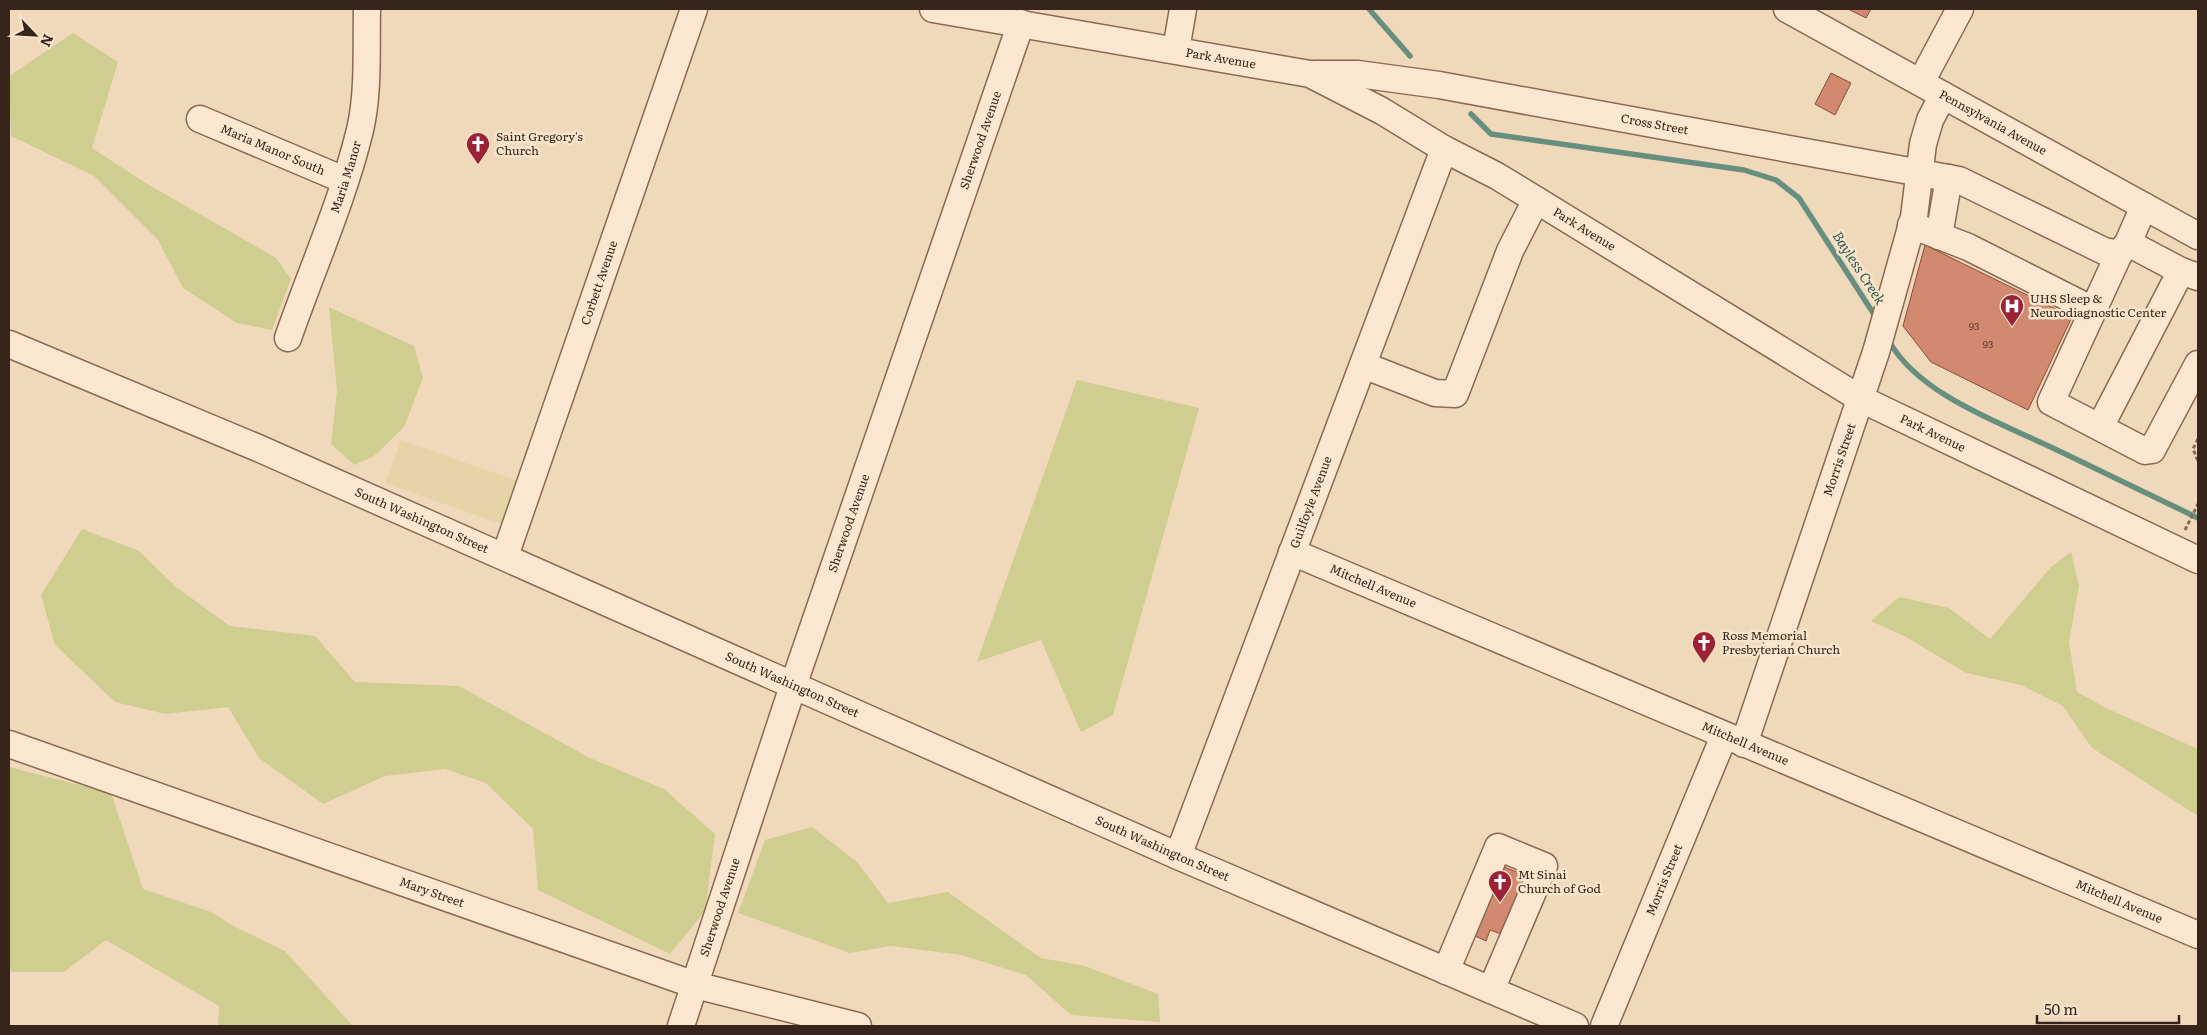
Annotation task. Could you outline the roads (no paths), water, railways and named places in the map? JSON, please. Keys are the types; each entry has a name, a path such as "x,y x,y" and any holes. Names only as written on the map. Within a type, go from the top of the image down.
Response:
{"street":[{"name":"Maria Manor","path":"288,338 344,180 360,128 364,89 367,9"},
{"name":"Corbett Avenue","path":"505,556 664,101 694,9"},
{"name":"Park Avenue","path":"933,9 1310,74 1382,111 1444,149 1536,200 1861,399 2198,560"},
{"path":"1176,50 1183,9"},
{"name":"Pennsylvania Avenue","path":"1787,9 2198,236"},
{"path":"1920,82 1960,9"},
{"name":"Sherwood Avenue","path":"681,1026 793,686 1022,23"},
{"name":"Cross Street","path":"1310,74 1358,74 1439,85 1959,180 2104,251 2123,249 2190,274"},
{"path":"1918,172 1930,120 1943,95"},
{"name":"Maria Manor South","path":"200,119 344,180"},
{"name":"Guilfoyle Avenue","path":"1178,856 1444,149"},
{"name":"Morris Street","path":"1604,1026 1734,740 1861,399 1911,225 1918,172"},
{"path":"1939,236 1949,178"},
{"path":"1363,365 1435,393 1455,394 1510,251 1536,200"},
{"path":"2144,206 2051,402 2145,451 2152,450 2198,364"},
{"path":"1911,225 1968,247 2094,310"},
{"path":"2100,427 2190,274"},
{"name":"South Washington Street","path":"9,344 252,445 1178,856 1575,1026"},
{"name":"Mitchell Avenue","path":"1292,552 2198,935"},
{"name":"Mary Street","path":"9,744 695,985 858,1026"},
{"path":"1446,971 1498,847 1544,866 1491,990"}],"waterway":[{"name":"Bayless Creek","path":"1369,9 1410,56"},
{"name":"Bayless Creek","path":"1471,114 1491,134 1744,170 1776,180 1799,198 1877,319"},
{"name":"Bayless Creek","path":"1889,341 1903,360 1920,377 1963,406 2198,518"}],"place":[{"name":"Saint Gregory's Church","path":"478,165"},
{"name":"UHS Sleep & Neurodiagnostic Center","path":"2012,327"},
{"name":"Ross Memorial Presbyterian Church","path":"1704,664"},
{"name":"Mt Sinai Church of God","path":"1500,903"}]}
